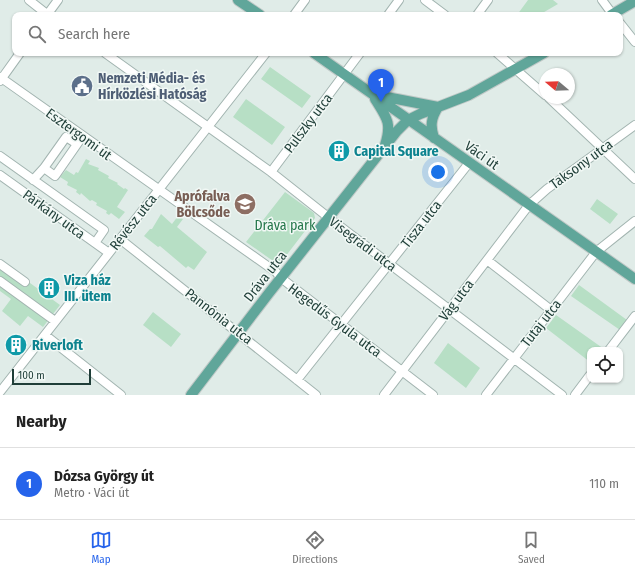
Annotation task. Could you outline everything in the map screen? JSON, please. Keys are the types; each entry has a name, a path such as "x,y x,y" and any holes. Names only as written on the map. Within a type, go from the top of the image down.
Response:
{"main road":[{"path":"238,0 256,12"},
{"path":"617,12 635,1"},
{"name":"Váci út","path":"318,56 635,279"},
{"path":"408,120 469,95 539,56"},
{"path":"372,94 438,107"},
{"path":"372,94 387,117 389,127 383,149"},
{"path":"434,138 431,129 431,121 432,116 438,107"},
{"name":"Dráva utca","path":"191,395 328,218 408,120"}],"street":[{"path":"29,0 44,12"},
{"path":"50,12 58,0"},
{"path":"296,12 305,0"},
{"path":"390,12 399,0"},
{"path":"425,0 441,12"},
{"path":"479,12 488,0"},
{"path":"602,0 610,12"},
{"path":"623,27 635,42"},
{"path":"0,79 18,56"},
{"name":"Visegrádi utca","path":"109,56 271,172 328,218 562,395"},
{"name":"Révész utca","path":"0,392 264,56"},
{"name":"Pulszky utca","path":"271,172 358,56"},
{"path":"501,56 539,90"},
{"name":"Esztergomi út","path":"0,79 158,190"},
{"path":"554,104 635,179"},
{"name":"Taksony utca","path":"529,205 547,189 635,125"},
{"path":"44,168 54,176 82,136"},
{"path":"33,180 44,168 66,137 77,144"},
{"path":"0,156 104,230 95,243"},
{"name":"Tisza utca","path":"297,380 469,163"},
{"name":"Párkány utca","path":"0,175 109,253"},
{"name":"Hegedűs Gyula utca","path":"158,190 276,272 281,278 433,395"},
{"name":"Vág utca","path":"384,395 529,205"},
{"name":"Tutaj utca","path":"486,395 596,252 635,222"},
{"name":"Pannónia utca","path":"120,239 316,395"},
{"path":"487,260 551,310"},
{"path":"0,264 25,282"},
{"path":"0,281 55,321"},
{"path":"611,347 635,316"},
{"path":"45,335 121,395"},
{"path":"575,395 587,379"}],"green space":[{"path":"528,0 553,0 558,4 544,12 519,12"},
{"path":"270,67 311,96 302,108 261,79"},
{"path":"246,99 285,127 272,145 233,117"},
{"path":"86,159 90,161 88,164 99,168 98,170 109,176 108,178 118,183 117,184 124,189 125,188 128,190 117,207 125,212 119,219 111,213 109,215 106,213 107,211 96,205 97,203 92,200 90,201 81,193 80,195 76,192 77,190 67,185 68,182 60,177 66,170 74,175 76,172 78,173"},
{"name":"Dráva park","path":"285,192 314,213 315,218 282,261 276,263 246,242"},
{"path":"597,199 618,214 610,224 590,209"},
{"path":"161,214 172,224 178,216 183,219 177,227 207,252 194,270 188,266 186,268 160,246 158,247 144,236 150,229 152,229"},
{"path":"0,261 60,305 43,327 28,316 20,326 2,311 11,299 0,291"},
{"path":"579,285 627,320 620,330 571,296"},
{"path":"153,312 181,334 171,347 143,325"},
{"path":"556,315 601,347 587,347 587,360 546,328"},
{"path":"448,343 480,368 466,388 434,363"}],"place":[{"name":"Nemzeti Média- és Hírközlési Hatóság","path":"82,86"},
{"name":"Dózsa György út","path":"381,102"},
{"name":"Capital Square","path":"339,151"},
{"name":"Aprófalva Bölcsőde","path":"245,204"},
{"name":"Viza ház III. ütem","path":"49,288"},
{"name":"Riverloft","path":"16,345"}]}
